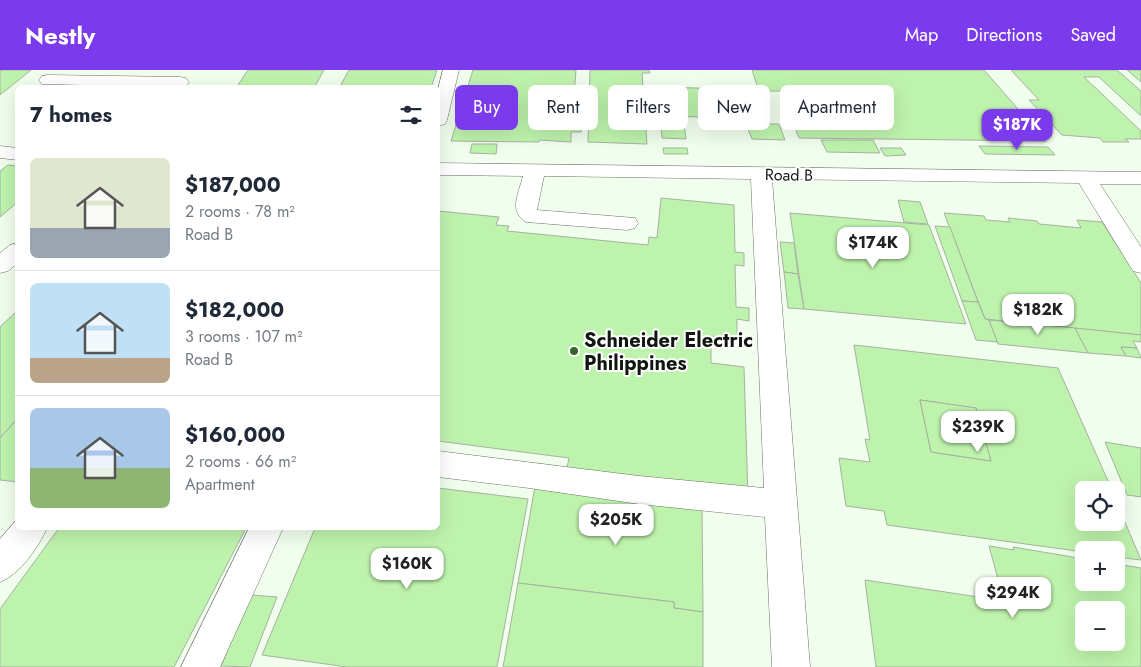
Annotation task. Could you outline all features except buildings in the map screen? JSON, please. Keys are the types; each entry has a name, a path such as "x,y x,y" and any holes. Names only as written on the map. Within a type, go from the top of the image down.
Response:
{"street":[{"path":"440,112 451,70"},
{"path":"48,80 93,84 180,82"},
{"path":"0,152 15,154"},
{"name":"Road B","path":"440,169 761,175 1141,178"},
{"path":"535,171 526,208 527,213 534,217 627,223"},
{"path":"761,175 792,667"},
{"path":"1086,178 1141,265"},
{"path":"0,266 15,253"},
{"path":"440,464 529,474 639,490 782,504"},
{"path":"0,564 28,530"},
{"path":"200,667 265,530"}],"place":[{"name":"Schneider Electric Philippines","path":"574,351"}]}
